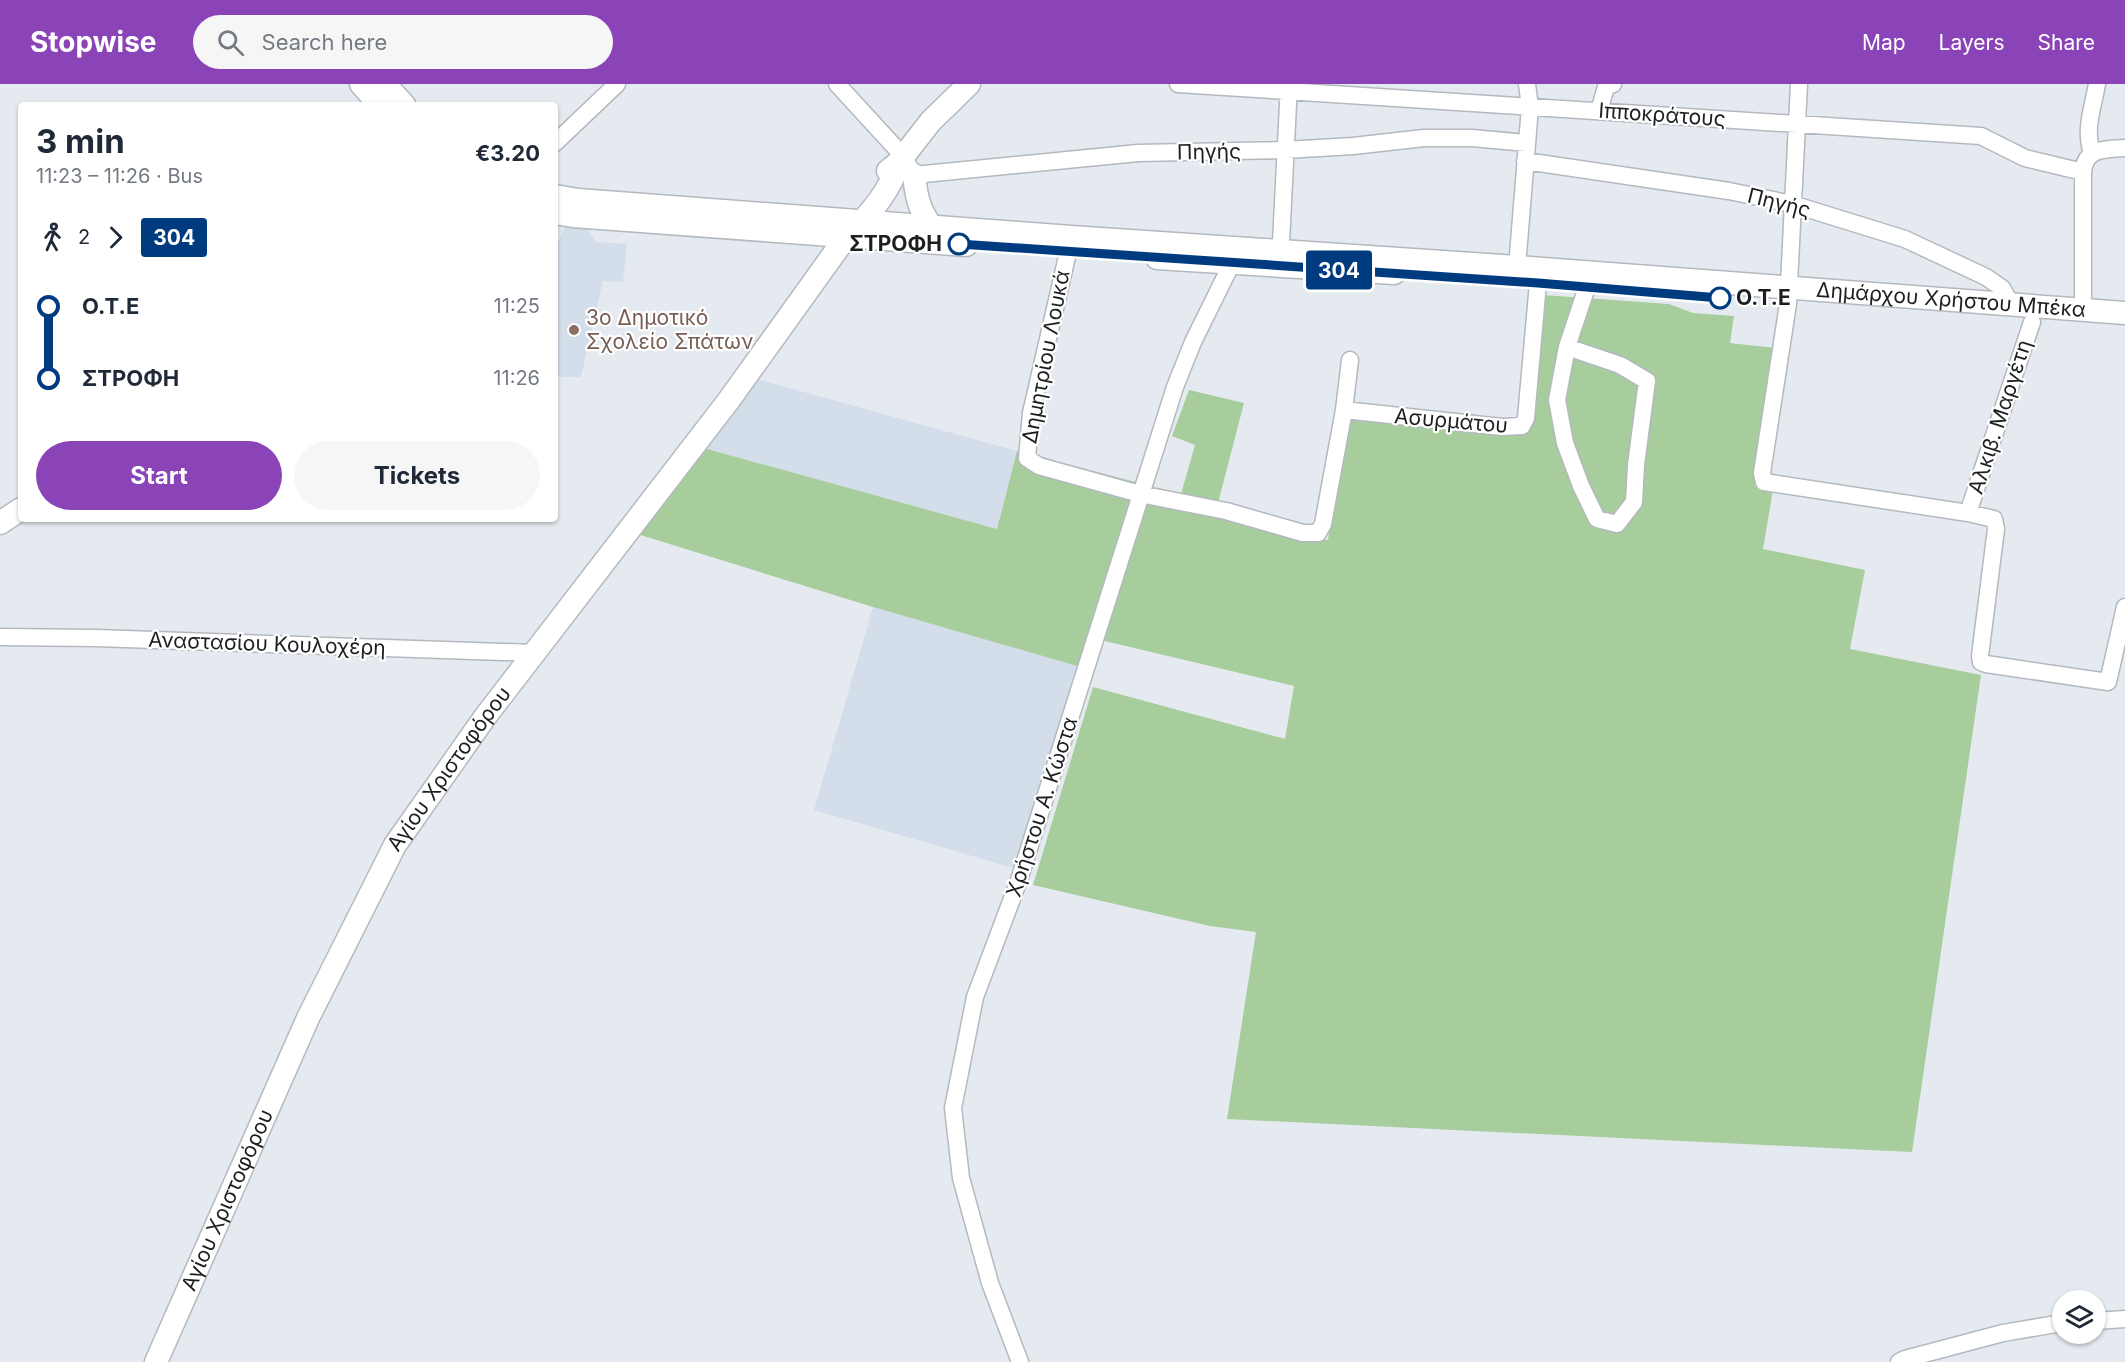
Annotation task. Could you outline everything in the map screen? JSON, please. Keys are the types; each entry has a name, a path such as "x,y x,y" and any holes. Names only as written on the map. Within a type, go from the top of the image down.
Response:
{"main road":[{"path":"361,84 377,102"},
{"path":"385,84 401,102"},
{"name":"Αγίου Χριστοφόρου","path":"162,1361 308,1018 395,844 534,653 729,400 853,226 906,164 931,120 969,84"},
{"path":"906,164 923,216 931,226"},
{"name":"Δημάρχου Χρήστου Μπέκα","path":"558,197 853,226 1068,252 1232,263 1280,258 1517,267 2032,322 2125,328"},
{"name":"Δημάρχου Χρήστου Μπέκα","path":"558,214 573,216 853,226 931,226 1538,283 2006,304 2125,313"},
{"path":"0,523 18,511"}],"street":[{"path":"837,84 906,164"},
{"name":"Ιπποκράτους","path":"1178,84 1289,87 1530,107 1981,136 2025,158 2083,172"},
{"path":"1517,267 1530,107 1527,84"},
{"path":"1599,111 1606,87 1613,84"},
{"path":"1799,84 1789,296 1762,473 1764,482 1990,517 1995,522 1996,529 1981,662 1986,664 2108,682 2125,607"},
{"path":"2092,153 2088,142 2088,132 2097,84"},
{"path":"558,140 614,85"},
{"path":"1280,258 1289,87"},
{"name":"Πηγής","path":"906,164 1138,153 1285,150 1353,146 1424,138 1472,138 1527,143"},
{"path":"2083,310 2083,172 2087,158 2092,153 2125,148"},
{"name":"Πηγής","path":"1525,161 1729,191 1792,204 1915,243 1986,277 2002,288 2007,297 2006,304"},
{"name":"Δημητρίου Λουκά","path":"1068,252 1031,414 1027,458 1039,466 1140,494"},
{"name":"Χρήστου Α. Κώστα","path":"1020,1362 990,1283 961,1178 953,1108 975,997 1019,879 1175,387 1193,342 1232,263"},
{"name":"Ασυρμάτου","path":"1344,411 1502,427 1522,426 1526,418 1538,283"},
{"path":"1568,347 1620,365 1647,381 1636,465 1634,502 1617,524 1597,519 1581,486 1565,443 1557,400 1568,347 1587,286"},
{"name":"Αλκιβ. Μαργέτη","path":"1968,513 2032,322"},
{"path":"1140,494 1226,511 1303,533 1318,533 1323,524 1344,411 1350,360"},
{"name":"Αναστασίου Κουλοχέρη","path":"0,637 96,638 534,653"},
{"path":"2106,1320 2125,1319"},
{"path":"1899,1362 2003,1333 2052,1325"}],"shaded area":[{"name":"3ο Δημοτικό Σχολείο Σπάτων","path":"566,224 586,227 596,242 627,244 623,282 603,281 581,377 558,377 559,240"},
{"path":"753,378 1017,451 997,529 700,447"},
{"path":"873,607 1077,666 1017,869 814,810"}],"green space":[{"name":"Ο.Τ.Ε","path":"1543,295 1669,304 1693,313 1734,316 1730,343 1776,348 1755,487 1773,490 1763,549 1865,570 1850,649 1981,675 1912,1152 1227,1119 1256,932 1210,926 1033,885 1093,687 1285,739 1294,686 1088,637 1077,666 873,607 634,533 700,447 997,529 1017,451 1181,494 1195,445 1172,436 1189,390 1244,403 1218,503 1314,527 1317,538 1328,540 1343,420 1529,433"}],"bus line":[{"name":"304","path":"959,244 1538,283 1720,298"}],"place":[{"name":"ΣΤΡΟΦΗ","path":"959,244"},
{"name":"Ο.Τ.Ε","path":"1720,298"},
{"name":"3ο Δημοτικό Σχολείο Σπάτων","path":"574,330"}]}
